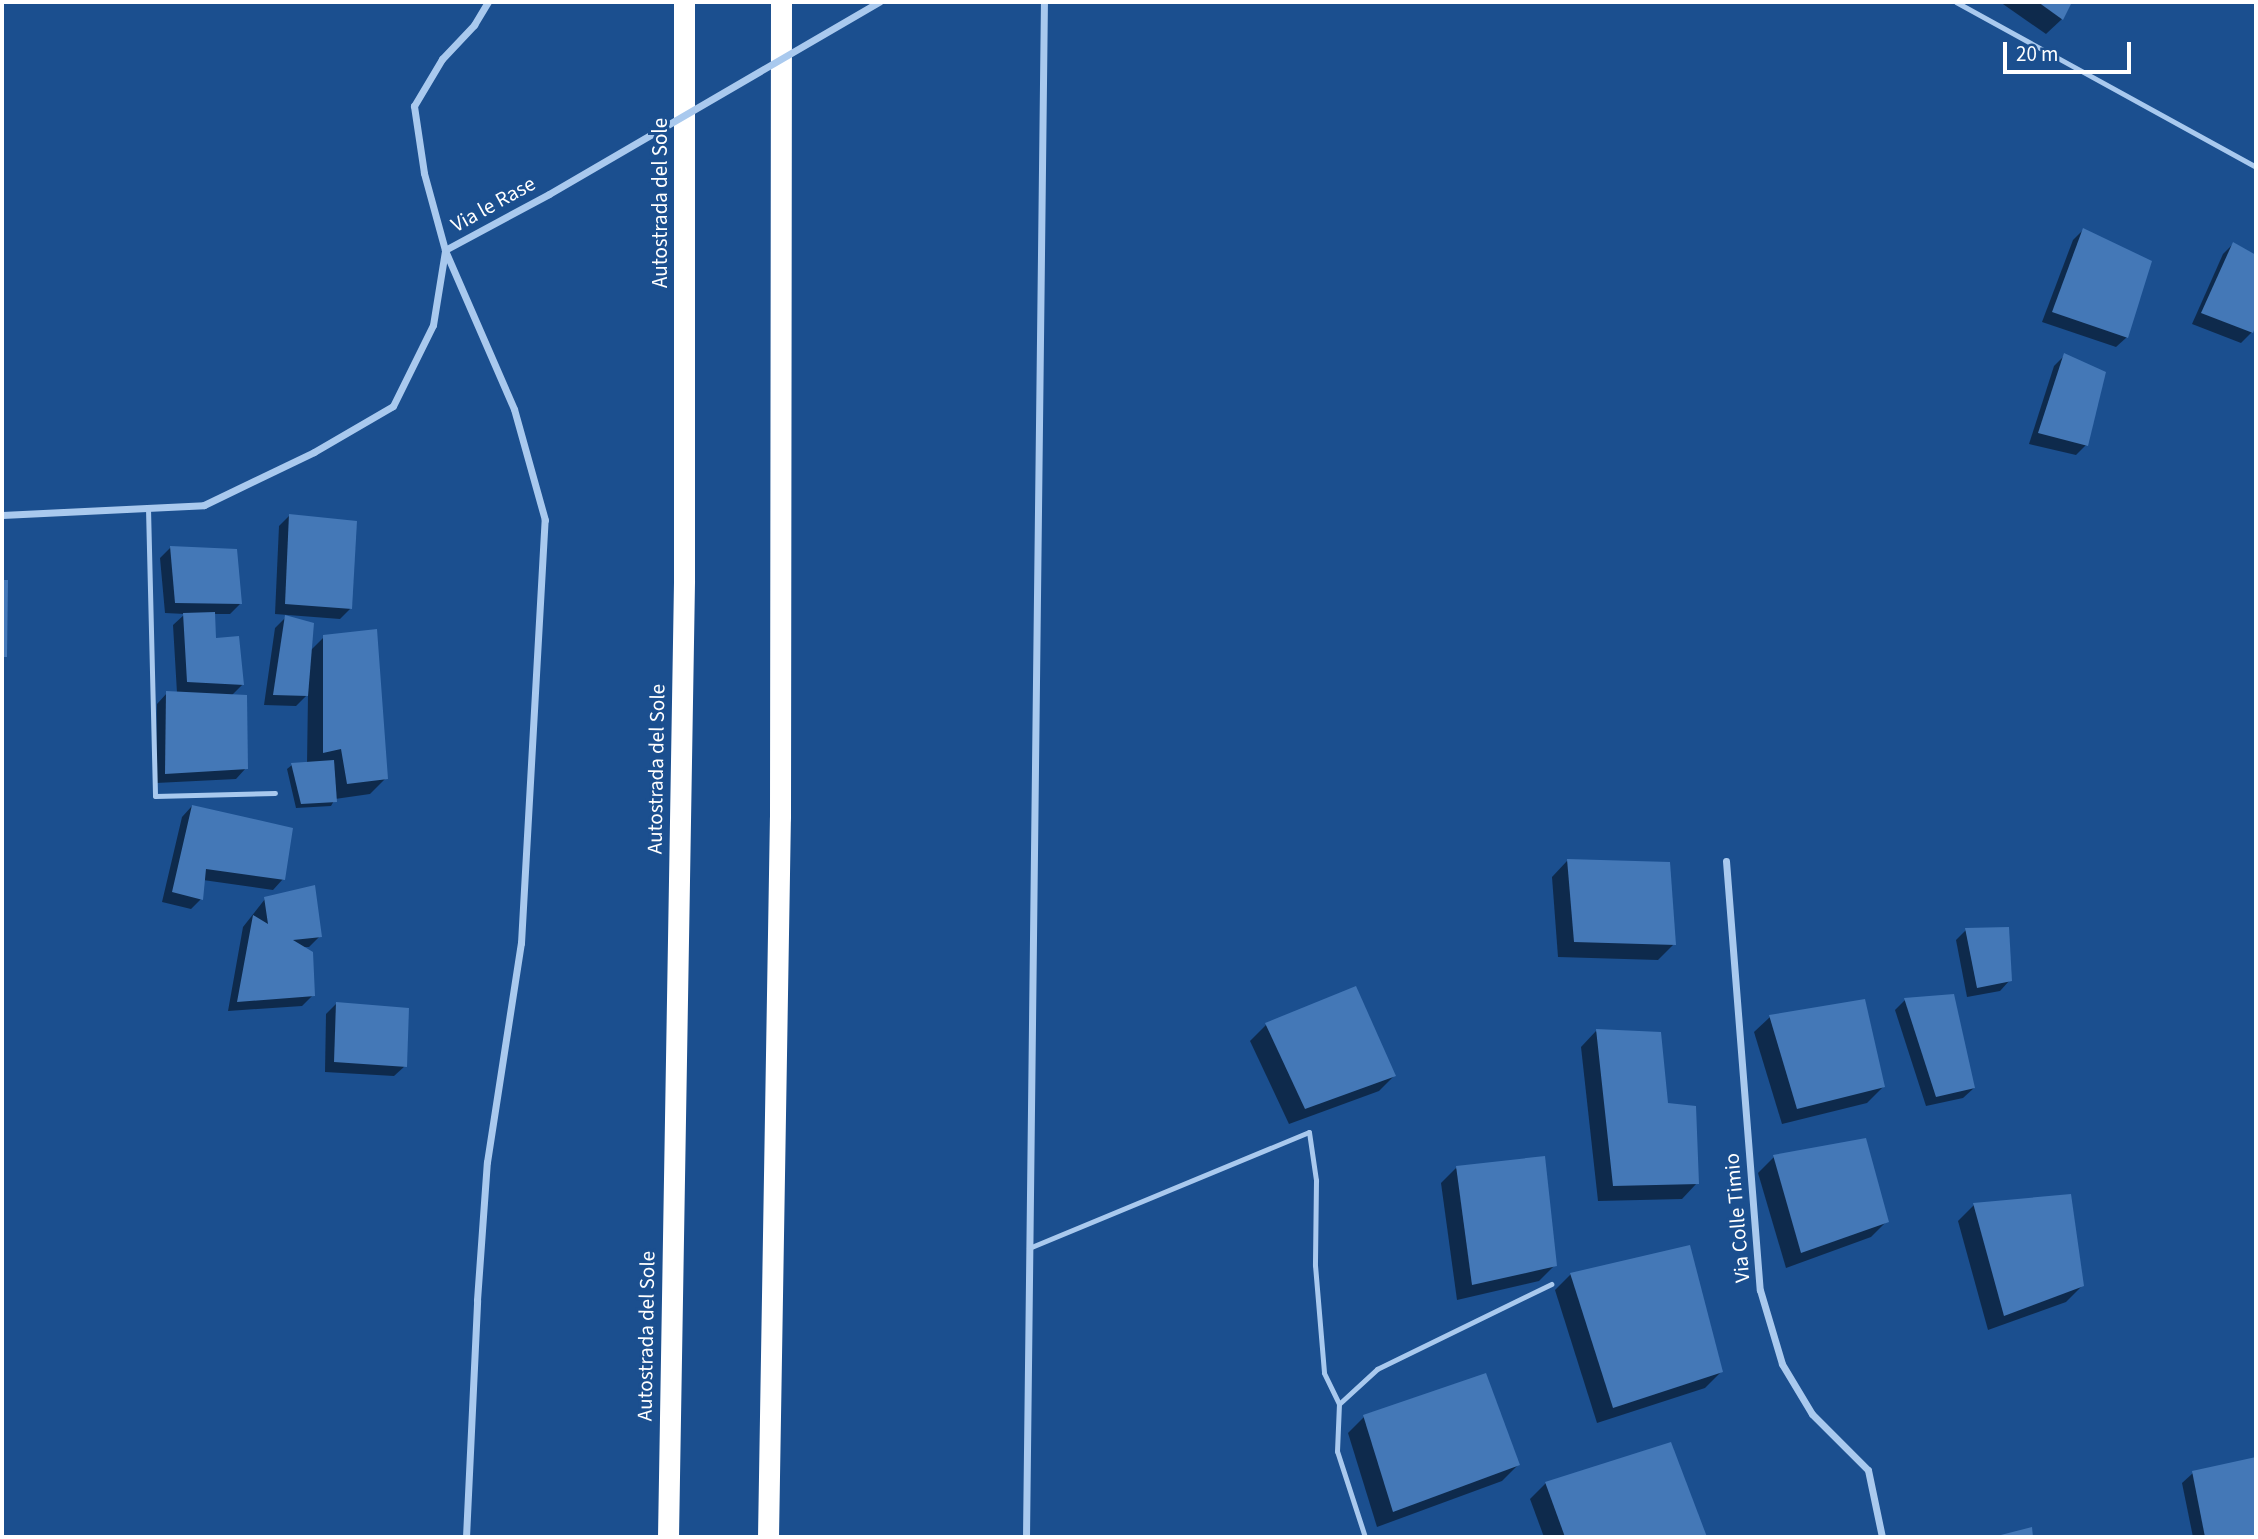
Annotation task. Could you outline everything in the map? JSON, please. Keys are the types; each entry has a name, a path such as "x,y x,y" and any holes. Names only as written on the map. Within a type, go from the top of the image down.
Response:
{"highway":[{"name":"Autostrada del Sole","path":"668,1537 684,580 684,2"},
{"path":"768,1537 780,803 781,2"}],"street":[{"path":"466,1537 477,1300 487,1162 521,943 545,520 514,409 445,250 424,173 414,106 442,59 474,25 488,2"},
{"name":"Via le Rase","path":"2,515 204,505 314,452 393,406 433,325 445,250 549,194 879,2"},
{"path":"1026,1537 1044,2"},
{"name":"Via Colle Timio","path":"1726,861 1760,1290 1782,1364 1812,1415 1868,1470 1882,1537"}],"lane":[{"path":"1956,2 2256,167"},
{"path":"148,508 155,796 275,793"},
{"path":"1029,1248 1309,1132 1316,1180 1315,1265 1324,1373 1339,1404 1337,1451 1365,1537"},
{"path":"1339,1404 1377,1369 1551,1284"}],"building":[{"path":"2038,2 2072,2 2063,20"},
{"path":"2083,228 2152,261 2128,338 2052,312"},
{"path":"2233,242 2256,255 2256,325 2253,333 2201,313"},
{"path":"2064,353 2106,372 2088,446 2038,433"},
{"path":"289,514 357,521 352,609 285,604"},
{"path":"170,546 237,549 242,604 175,603"},
{"path":"2,580 8,580 7,657 2,657"},
{"path":"215,612 216,638 239,636 244,685 187,682 183,613"},
{"path":"285,615 314,623 308,696 273,695"},
{"path":"377,629 388,779 347,784 341,749 323,753 323,635"},
{"path":"166,691 247,695 248,769 165,774"},
{"path":"334,760 337,802 301,804 291,763"},
{"path":"192,805 293,828 285,880 206,869 203,900 172,892"},
{"path":"1567,859 1670,862 1676,945 1574,942"},
{"path":"315,885 322,937 293,940 313,952 315,996 237,1002 253,915 268,924 264,897"},
{"path":"2009,927 2012,981 1977,988 1965,928"},
{"path":"1356,986 1396,1076 1305,1109 1265,1023"},
{"path":"1954,994 1975,1088 1936,1097 1904,998"},
{"path":"1865,999 1885,1087 1797,1109 1769,1015"},
{"path":"336,1002 409,1008 407,1067 334,1062"},
{"path":"1596,1029 1661,1032 1668,1103 1696,1106 1699,1184 1613,1186"},
{"path":"1866,1138 1889,1222 1801,1253 1773,1155"},
{"path":"1545,1156 1557,1266 1472,1285 1456,1166"},
{"path":"2071,1194 2084,1286 2004,1316 1973,1203"},
{"path":"1690,1245 1723,1372 1613,1408 1570,1273"},
{"path":"1486,1373 1520,1465 1393,1512 1363,1415"},
{"path":"1671,1442 1707,1537 1565,1537 1545,1482"},
{"path":"2256,1457 2256,1537 2205,1537 2192,1471"},
{"path":"2032,1527 2033,1537 1997,1537 1997,1536"}]}
